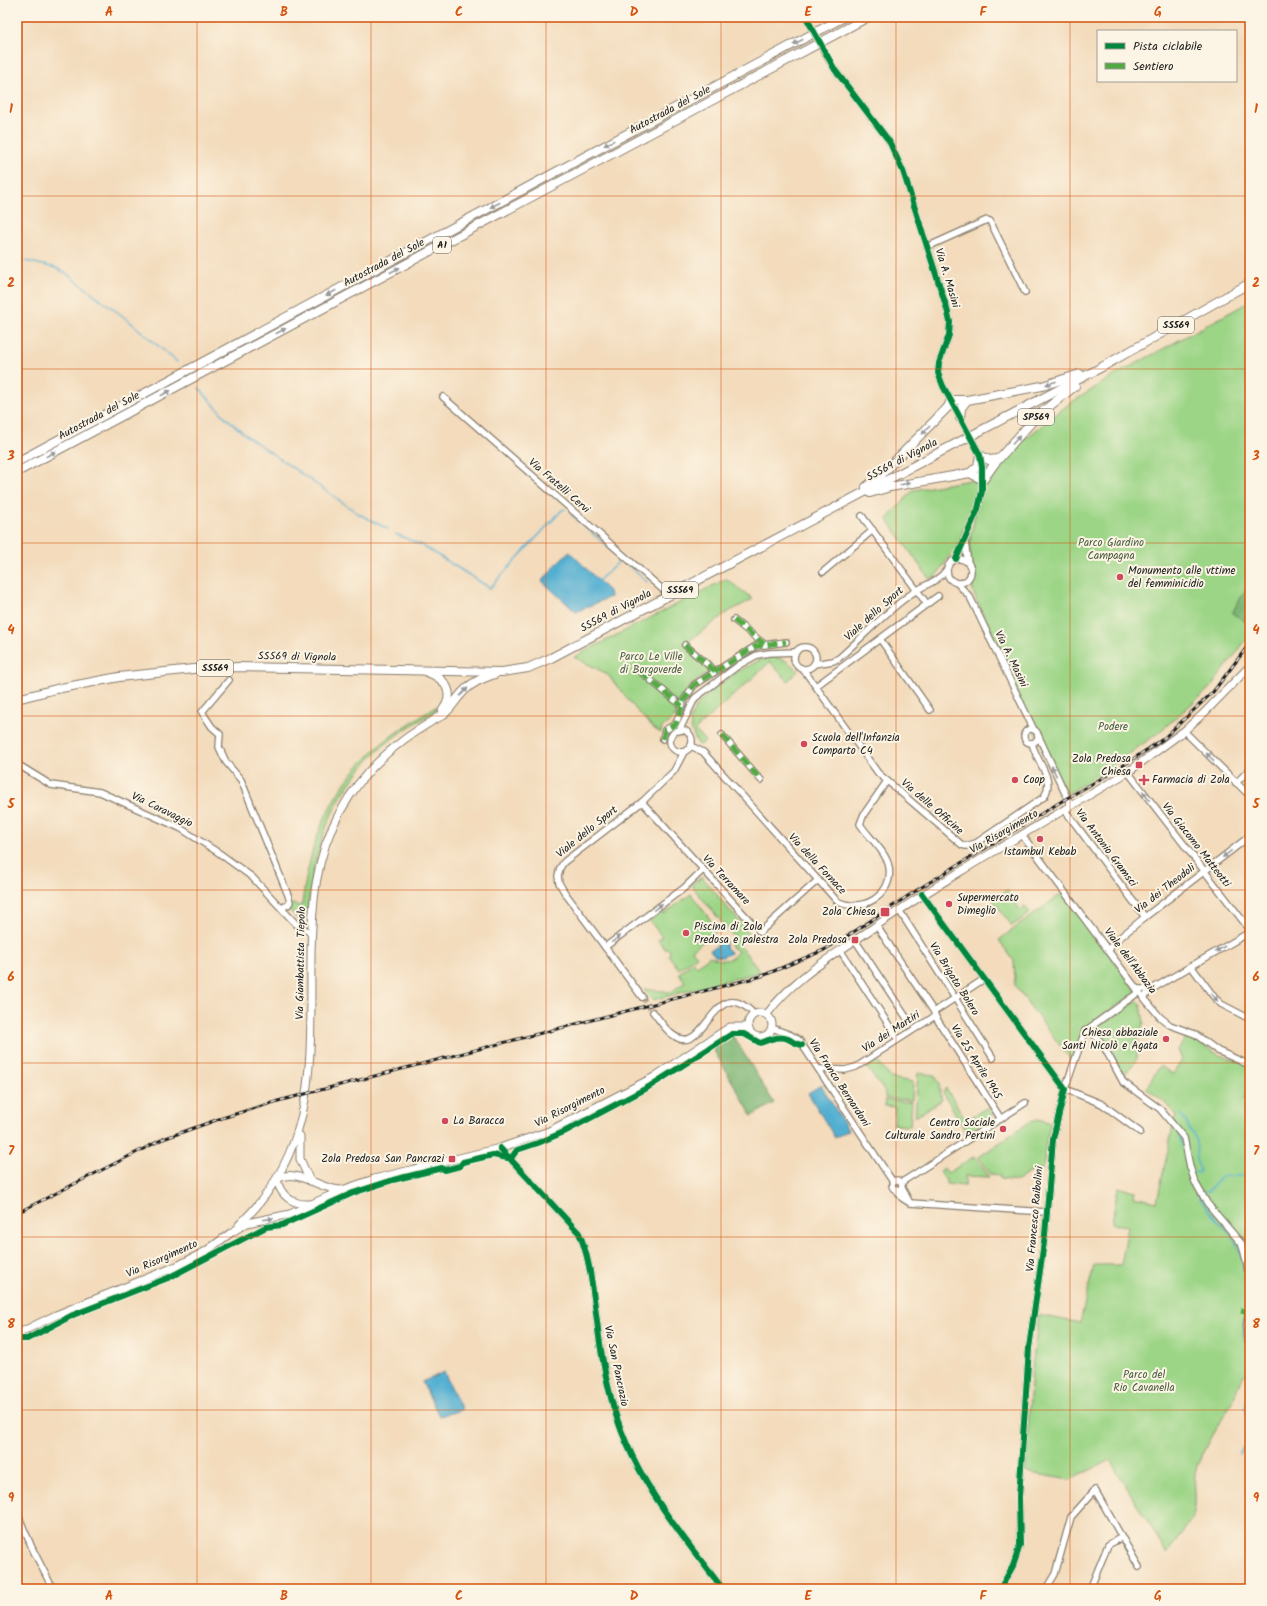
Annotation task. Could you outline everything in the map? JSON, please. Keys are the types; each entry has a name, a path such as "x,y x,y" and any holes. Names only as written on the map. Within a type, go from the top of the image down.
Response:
{"highway":[{"name":"Autostrada del Sole","path":"17,462 844,17"},
{"name":"Autostrada del Sole","path":"17,472 868,17"},
{"name":"SS569 di Vignola","path":"17,699 56,689 119,677 193,669 239,667 502,672 528,668 551,658 1102,367 1250,283"},
{"path":"854,498 882,474 942,413 951,400 967,400 1042,386 1102,367"},
{"name":"SP569","path":"983,480 998,459 1037,416 1102,367"},
{"path":"960,418 961,408 967,400"},
{"path":"942,413 954,413 960,418"},
{"path":"854,498 890,487 970,473 978,466 980,456 991,460 998,459"},
{"path":"970,473 983,480"},
{"name":"SS569","path":"417,670 439,677 448,689 448,703 437,718"},
{"name":"SS569","path":"437,718 446,712 471,685 502,672"}],"main road":[{"name":"Via Risorgimento","path":"767,1014 791,986 840,950 922,894 1128,772 1184,732 1250,666"},
{"name":"Via Giambattista Tiepolo","path":"232,1232 257,1206 277,1179 292,1149 302,1122 311,1034 311,932 315,886 323,850 340,812 352,792 375,765 401,742 437,718"},
{"path":"758,1012 767,1014 772,1020 772,1028 768,1034 760,1037 752,1034 748,1027 749,1019 758,1012"},
{"name":"Via Risorgimento","path":"17,1334 56,1315 177,1266 207,1250 232,1232 252,1221 279,1218 342,1190 381,1177 500,1148 549,1131 634,1087 672,1065 730,1027 748,1027"},
{"path":"302,1122 300,1159 311,1181"},
{"name":"Via Risorgimento","path":"313,1203 300,1204 291,1200 278,1188 277,1179 288,1175 311,1181 328,1189 342,1190"}],"street":[{"name":"Via A. Masini","path":"806,18 835,70 889,141 903,171 947,309 950,322 949,335 939,363 938,372 980,456 983,480 978,509 956,559 950,563 947,569 948,576 970,596"},
{"path":"927,246 987,220 990,221 1025,292"},
{"name":"Via Fratelli Cervi","path":"443,397 662,589"},
{"path":"862,516 927,604"},
{"path":"823,572 873,530"},
{"name":"Via A. Masini","path":"964,542 968,563 971,570 968,583 970,596 1034,730 1038,735 1068,808"},
{"path":"956,559 962,559 968,563"},
{"name":"Viale dello Sport","path":"935,582 947,569"},
{"path":"954,582 964,582 970,577"},
{"name":"Viale dello Sport","path":"812,666 840,658 894,608 917,590 935,582 944,580 954,582"},
{"path":"816,686 938,596"},
{"path":"734,620 764,644"},
{"path":"880,639 930,710"},
{"path":"663,739 665,730 676,724 682,706 694,685 756,646 786,642"},
{"path":"685,646 715,671"},
{"path":"677,764 675,750 671,741 673,734 679,731 695,698 709,686 757,656 779,652 796,652 805,647 828,662"},
{"path":"779,652 795,662 801,668 812,666"},
{"path":"795,662 796,652"},
{"path":"810,678 812,666 816,658 814,652"},
{"name":"Via delle Officine","path":"801,668 816,686 878,773 956,842 962,845 971,845 1044,797 1047,793 1048,780 1032,743"},
{"path":"642,673 682,706"},
{"path":"229,680 202,712 212,727 220,734 219,747 226,762 241,780 288,895 288,905 281,908"},
{"path":"675,750 684,752 691,746 692,740 689,734 686,717"},
{"path":"1034,730 1028,730 1024,736 1026,741 1032,743 1036,742 1038,735"},
{"path":"679,731 689,734"},
{"path":"1184,732 1250,796"},
{"path":"722,735 761,780"},
{"name":"Via della Fornace","path":"691,746 703,752 837,901 849,906 856,907 870,902 881,894 889,877 888,864 860,824 864,814 887,781"},
{"name":"Viale dello Sport","path":"642,997 562,889 559,872 569,857 642,802 668,778 684,752"},
{"name":"Via Caravaggio","path":"17,764 51,785 100,792 180,828 220,853 252,877 296,924 311,932"},
{"path":"1236,783 1250,769"},
{"name":"Via Giacomo Matteotti","path":"1128,772 1203,872 1250,931"},
{"name":"Via Terramare","path":"642,802 760,932 818,880"},
{"name":"Via Antonio Gramsci","path":"1068,808 1145,917"},
{"name":"Viale dell'Abbazia","path":"1022,835 1138,990 1165,1022 1191,1032 1218,1050 1250,1065"},
{"name":"Via dei Theodoli","path":"1112,944 1250,836"},
{"path":"605,947 684,888 703,870"},
{"path":"922,894 1065,1089 1102,1104 1140,1132"},
{"name":"Via Brigata Bolero","path":"899,910 993,1058"},
{"name":"Via 25 Aprile 1945","path":"876,926 935,1014 1000,1119"},
{"path":"1144,997 1152,988 1250,931"},
{"path":"855,940 908,1020"},
{"path":"1104,944 1112,944 1110,951"},
{"path":"840,950 898,1040"},
{"path":"1191,966 1214,998 1221,1004 1250,1019"},
{"name":"Via dei Martiri","path":"819,1069 850,1069 898,1040 984,979"},
{"path":"1085,1031 1138,990 1152,988"},
{"path":"653,1012 673,1036 684,1039 694,1037 720,1007 729,1001 741,1002 754,1014"},
{"name":"Via Franco Bernardoni","path":"772,1028 791,1035 799,1040 893,1182 893,1187 900,1186 902,1198 910,1202 1046,1212"},
{"path":"1085,1031 1094,1034 1102,1044 1123,1082 1160,1109 1184,1138 1188,1150 1190,1167 1195,1182 1207,1203 1241,1243 1244,1250 1249,1290 1246,1335 1250,1345"},
{"name":"Via Francesco Raibolini","path":"1000,1589 1013,1566 1020,1544 1019,1497 1024,1402 1031,1326 1045,1242 1046,1212 1053,1139 1065,1089 1085,1031"},
{"path":"893,1182 896,1179 900,1186 1025,1103"},
{"name":"Via San Pancrazio","path":"500,1148 579,1233 585,1247 599,1338 610,1394 626,1446 666,1516 723,1589"},
{"path":"1250,1397 1248,1409 1250,1417"},
{"path":"1046,1589 1055,1574 1071,1517 1095,1490 1139,1567"},
{"path":"17,1513 33,1550 54,1589"},
{"path":"1090,1589 1108,1545 1122,1537"}],"green space":[{"name":"Parco Giardino Campagna","path":"1250,300 1250,635 1210,688 1158,733 1112,766 1066,795 1012,685 1014,678 975,597 971,583 974,574 969,546 981,482 1021,442 1069,404 1115,375 1240,307"},
{"path":"970,480 976,483 978,490 974,516 964,527 957,551 954,551 950,555 935,577 930,580 887,519 913,490"},
{"name":"Parco Le Ville di Borgoverde","path":"726,579 753,599 728,612 690,640 685,642 715,668 685,692 679,702 674,717 662,727 661,733 653,728 638,712 607,674 574,657"},
{"path":"1250,582 1250,620 1248,623 1232,613"},
{"path":"769,657 778,658 785,661 798,671 788,681 770,662 695,730 705,741 700,746 694,736 690,724 695,708 713,689 724,681 760,660"},
{"path":"437,706 435,711 401,732 379,750 360,770 345,791 332,813 323,837 315,862 307,916 300,922 288,908 289,905 293,904 299,906 302,904 317,837 335,798 347,780 362,762 379,746 400,730"},
{"path":"702,877 749,933 738,942 736,940 760,972 653,1000 644,989 671,992 685,982 679,973 693,962 697,966 710,956 726,960 735,955 738,951 730,946 731,940 734,937 691,885"},
{"path":"1007,890 1020,910 1025,907 1030,913 1012,926 993,900"},
{"path":"1064,892 1137,992 1090,1025 1073,1063 1015,986 1014,961 999,940"},
{"name":"Piscina di Zola Predosa e palestra","path":"691,894 718,930 692,950 697,956 679,969 669,956 670,951 667,948 666,950 658,940 662,937 650,921 661,911 664,914"},
{"path":"1137,1000 1141,1005 1144,1022 1138,1037 1137,1059 1123,1077 1105,1042 1094,1030"},
{"path":"732,1034 774,1103 752,1116 712,1047"},
{"name":"Parco del Rio Cavanella","path":"1188,1034 1217,1054 1250,1065 1250,1087 1244,1099 1250,1103 1250,1318 1244,1324 1250,1346 1250,1375 1244,1374 1234,1398 1202,1454 1195,1471 1194,1512 1186,1528 1167,1553 1110,1460 1070,1480 1025,1472 1032,1368 1039,1315 1080,1323 1094,1265 1121,1265 1128,1227 1112,1223 1118,1187 1135,1191 1134,1197 1157,1202 1174,1121 1177,1116 1164,1102 1146,1088 1160,1066 1173,1074 1182,1060 1178,1050"},
{"path":"877,1061 891,1078 913,1082 912,1100 885,1098 885,1092 867,1068"},
{"path":"918,1073 934,1075 940,1084 939,1086 942,1100 915,1117"},
{"path":"946,1088 966,1120 988,1107 993,1116 967,1134 943,1092"},
{"path":"885,1100 912,1102 910,1126 894,1125 895,1107 884,1106"},
{"path":"1038,1119 1051,1123 1046,1142 1043,1169 1029,1173 1017,1181 1000,1179 1000,1175 990,1174 979,1157 1031,1121"},
{"path":"975,1156 989,1177 965,1176 965,1186 946,1184 946,1181 940,1171 944,1168 948,1173"}],"water":[{"path":"570,552 609,591 610,597 576,612 542,581 562,558"},
{"path":"719,939 726,941 725,947 731,953 722,957 715,956 710,950 717,946"},
{"path":"821,1085 848,1130 835,1138 808,1093"},
{"path":"444,1372 462,1410 439,1416 422,1382"}],"waterway":[{"path":"17,259 56,268 67,274 128,320 177,362"},
{"path":"199,388 225,417 247,436 359,514 388,529"},
{"path":"396,534 423,546 490,588 562,510 565,509"},
{"path":"571,514 647,582"},
{"path":"598,581 622,559"},
{"path":"1181,1114 1197,1141 1196,1159 1200,1170 1198,1173 1194,1172"},
{"path":"1179,1135 1183,1148"},
{"path":"1185,1156 1187,1168 1200,1199 1230,1234"},
{"path":"1205,1191 1209,1191 1221,1176 1250,1176"},
{"path":"1232,1237 1240,1252 1244,1270 1246,1298 1244,1334 1250,1351"},
{"path":"1248,1419 1245,1408 1250,1390"},
{"path":"1239,1453 1250,1437"}],"tunnel":[{"path":"642,997 653,1012"}],"railway":[{"path":"17,1213 163,1139 219,1119 278,1101 762,976 824,950 917,890 1067,798 1118,769 1163,739 1213,692 1250,643"}],"marked path":[{"path":"734,620 764,644"},
{"path":"663,739 665,730 676,724 684,700 694,685 756,646 786,642"},
{"path":"685,645 715,671"},
{"path":"642,673 682,706"},
{"path":"722,735 761,780"},
{"path":"1241,1310 1249,1312"}],"cycle path":[{"path":"806,17 835,70 889,141 903,171 947,309 950,322 949,335 939,363 938,373 943,386 980,455 982,467 982,491 978,509 956,559"},
{"path":"922,894 1065,1089 1053,1139 1045,1235 1029,1348 1019,1497 1020,1545 1013,1566 1000,1589"},
{"path":"17,1339 27,1339 73,1315 168,1278 266,1227 282,1225 353,1193 393,1180 442,1168 445,1170 460,1166 463,1162 493,1155 507,1158 512,1157 517,1150 564,1132 647,1088 732,1034 744,1034 760,1043 774,1038 785,1038 802,1045"},
{"path":"500,1148 579,1233 586,1252 603,1364 618,1422 641,1473 656,1498 671,1521 723,1589"}],"place":[{"name":"Monumento alle vttime del femminicidio","path":"1120,577"},
{"name":"Scuola dell'Infanzia Comparto C4","path":"804,744"},
{"name":"Zola Predosa Chiesa","path":"1139,765"},
{"name":"Coop","path":"1015,780"},
{"name":"Farmacia di Zola","path":"1144,780"},
{"name":"Istambul Kebab","path":"1040,839"},
{"name":"Supermercato Dimeglio","path":"949,904"},
{"name":"Zola Chiesa","path":"885,912"},
{"name":"Piscina di Zola Predosa e palestra","path":"686,933"},
{"name":"Zola Predosa","path":"855,940"},
{"name":"Chiesa abbaziale Santi Nicolò e Agata","path":"1166,1039"},
{"name":"La Baracca","path":"445,1121"},
{"name":"Centro Sociale Culturale Sandro Pertini","path":"1003,1129"},
{"name":"Zola Predosa San Pancrazi","path":"452,1159"}],"park label":[{"name":"Podere","path":"1113,727"}]}
